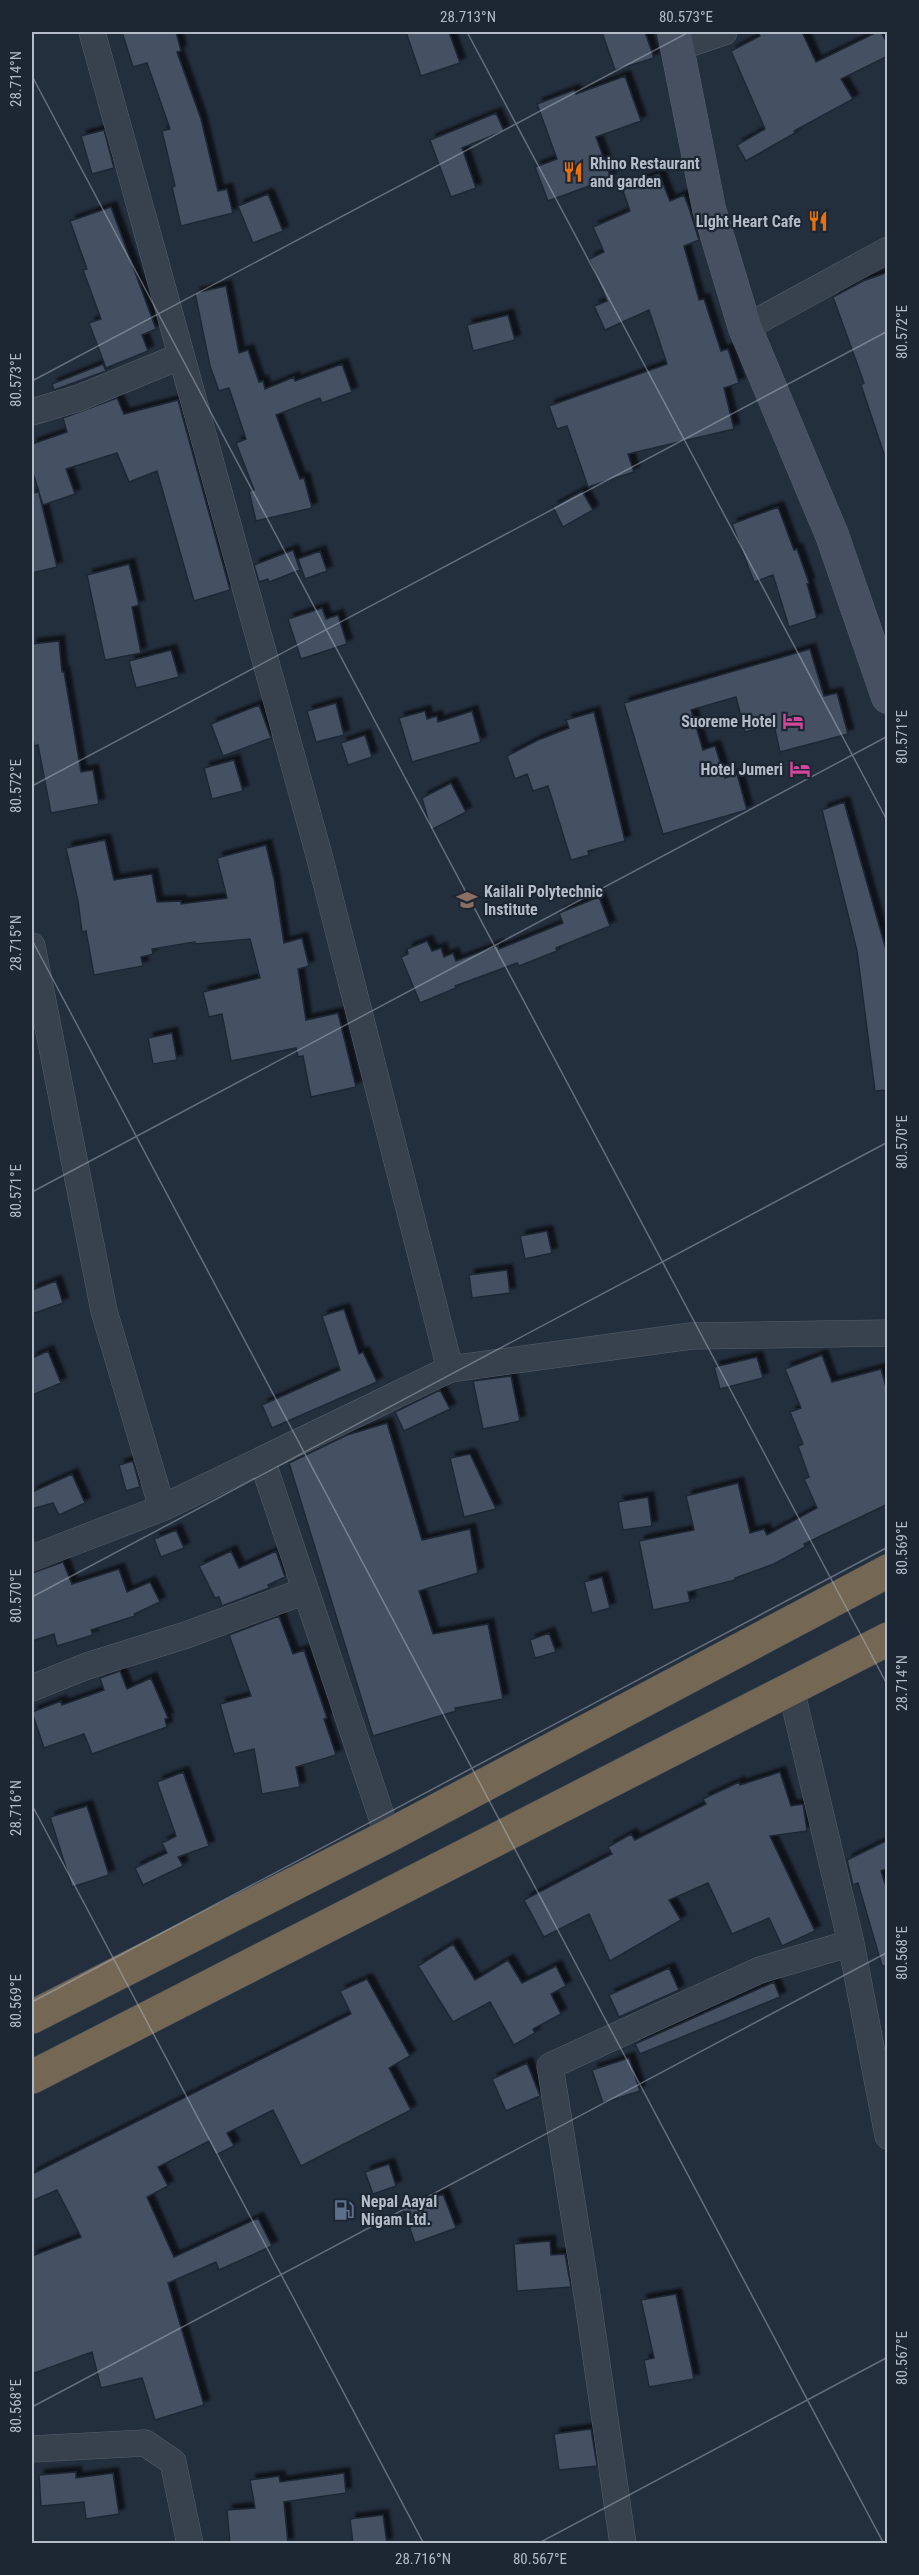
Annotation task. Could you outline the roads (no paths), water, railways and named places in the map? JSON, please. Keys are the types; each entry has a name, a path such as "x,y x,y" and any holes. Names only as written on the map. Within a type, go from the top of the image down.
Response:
{"highway":[{"path":"32,2017 388,1836 888,1571"},
{"path":"32,2077 888,1638"}],"street":[{"path":"92,32 319,855 450,1369"},
{"path":"724,32 676,40 709,209 745,328 832,535 888,697"},
{"path":"745,328 888,250"},
{"path":"32,412 79,398 181,356"},
{"path":"32,946 104,1311 162,1508"},
{"path":"32,1558 162,1508 450,1369 692,1336 888,1333"},
{"path":"262,1460 388,1836"},
{"path":"32,1688 87,1666 186,1635 305,1591"},
{"path":"791,1689 851,1943 888,2136"},
{"path":"623,2544 584,2273 550,2066 760,1970 851,1943"},
{"path":"32,2449 145,2443 173,2462 190,2544"}],"place":[{"name":"Rhino Restaurant and garden","path":"573,172"},
{"name":"LIght Heart Cafe","path":"818,221"},
{"name":"Suoreme Hotel","path":"793,721"},
{"name":"Hotel Jumeri","path":"800,769"},
{"name":"Kailali Polytechnic Institute","path":"467,900"},
{"name":"Nepal Aayal Nigam Ltd.","path":"344,2210"}]}
